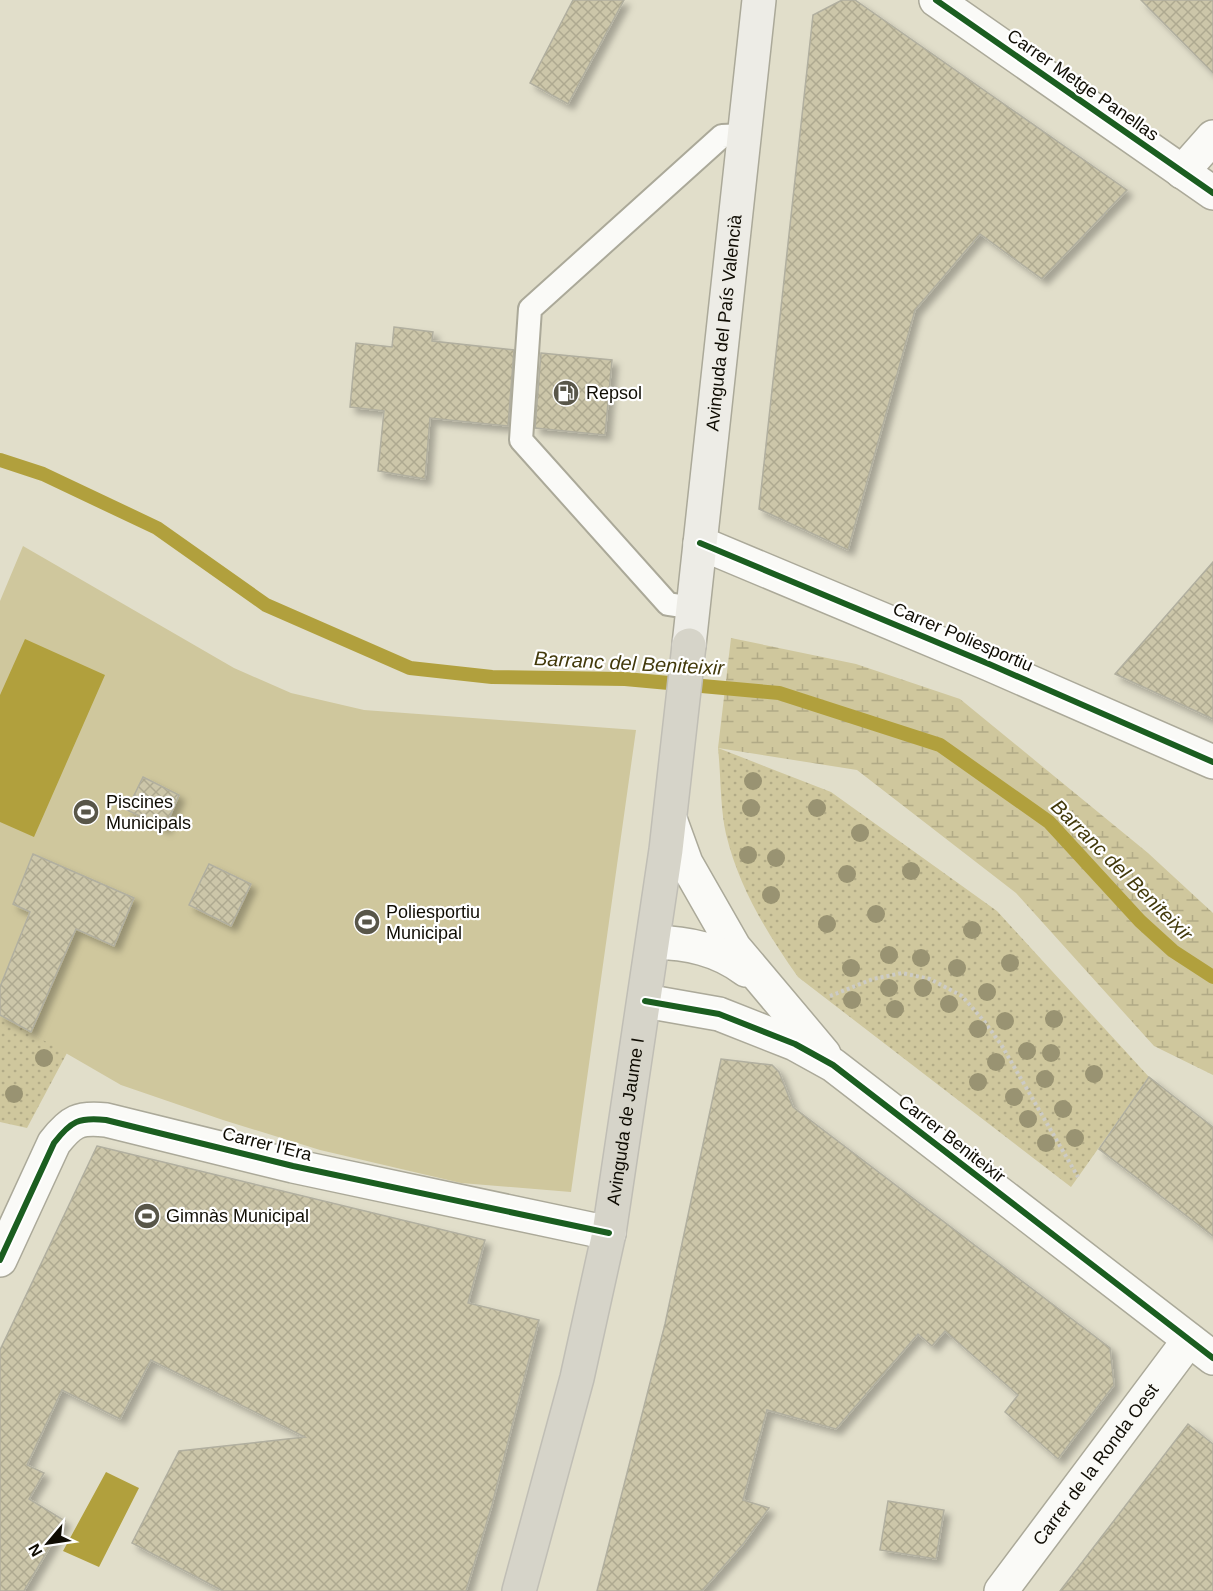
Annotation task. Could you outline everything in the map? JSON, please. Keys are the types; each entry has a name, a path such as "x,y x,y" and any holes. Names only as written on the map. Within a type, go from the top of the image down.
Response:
{"highway":[{"name":"Avinguda de Jaume I","path":"519,1591 578,1378 609,1233 670,819 689,645"}],"main road":[{"name":"Avinguda del País Valencià","path":"689,645 759,0"}],"street":[{"name":"Carrer Metge Panellas","path":"936,0 1213,193"},
{"path":"1182,172 1213,137"},
{"name":"Carrer Poliesportiu","path":"700,543 989,664 1213,762"},
{"name":"Carrer Beniteixir","path":"670,819 687,863 734,947 757,978 797,1019 833,1065"},
{"name":"Carrer Beniteixir","path":"653,942 679,943 705,948 736,963 757,978"},
{"name":"Carrer Beniteixir","path":"645,1001 719,1014 795,1044 833,1065 1201,1349"},
{"name":"Carrer l'Era","path":"0,1260 54,1143 71,1125 87,1119 106,1120 293,1166 609,1233"},
{"name":"Carrer de la Ronda Oest","path":"1001,1591 1201,1349"}],"lane":[{"path":"694,608 668,604 520,440 530,309 722,136 745,135"}],"path":[{"path":"797,1019 825,998 848,987 902,973 930,979 962,996 1002,1046 1077,1177"}],"green space":[{"name":"Poliesportiu Municipal","path":"23,546 234,668 291,693 364,710 636,730 571,1192 461,1183 320,1150 223,1120 121,1085 0,1015 0,601"},
{"path":"731,638 856,664 960,699 1148,853 1213,913 1213,1075 1154,1046 1016,893 857,770 718,748"},
{"path":"718,748 831,792 997,911 1149,1077 1071,1187 798,977 755,909 738,873 726,834"},
{"path":"0,1015 67,1053 27,1128 0,1122"}],"shaded area":[{"path":"25,639 105,675 34,837 0,822 0,695"},
{"path":"106,1472 139,1488 99,1567 63,1551"}],"building":[{"path":"573,0 624,0 568,104 530,83"},
{"path":"842,0 855,0 1127,190 1042,279 980,234 915,310 848,550 759,509 813,15"},
{"path":"1141,0 1213,0 1213,73"},
{"path":"394,327 433,332 432,341 514,350 508,426 430,418 425,479 378,471 384,411 350,407 356,343 392,347"},
{"path":"541,353 612,360 605,435 535,428"},
{"path":"1213,562 1213,719 1115,674"},
{"path":"143,777 179,795 165,828 127,810"},
{"path":"33,854 134,898 114,946 76,929 31,1032 0,1015 0,987 30,912 13,904"},
{"path":"209,864 251,884 231,926 189,905"},
{"path":"721,1059 772,1065 779,1072 793,1107 1110,1348 1114,1385 1058,1459 1005,1412 1018,1395 945,1331 932,1346 918,1334 836,1429 767,1410 743,1500 769,1508 744,1543 702,1591 597,1591 665,1324"},
{"path":"1149,1077 1213,1127 1213,1236 1099,1149"},
{"path":"97,1146 485,1240 468,1303 539,1320 492,1505 466,1591 223,1591 132,1543 179,1451 305,1437 151,1360 120,1419 62,1390 27,1465 44,1473 29,1499 65,1521 24,1591 0,1591 0,1350"},
{"path":"1188,1424 1213,1444 1213,1591 1060,1591"},
{"path":"888,1501 944,1510 936,1559 880,1550"}],"waterway":[{"name":"Barranc del Beniteixir","path":"0,460 43,474 157,528 266,605 410,668 492,677 625,679 779,693 940,745 1049,822 1140,921 1173,951 1213,977"}],"cycle path":[{"path":"936,0 1213,193"},
{"path":"700,543 989,664 1213,762"},
{"path":"645,1001 719,1014 795,1044 833,1065 1213,1358"},
{"path":"0,1260 54,1143 71,1125 89,1119 106,1120 293,1166 609,1233"}],"place":[{"name":"Repsol","path":"566,393"},
{"name":"Piscines Municipals","path":"86,812"},
{"name":"Poliesportiu Municipal","path":"367,922"},
{"name":"Gimnàs Municipal","path":"147,1216"}]}
